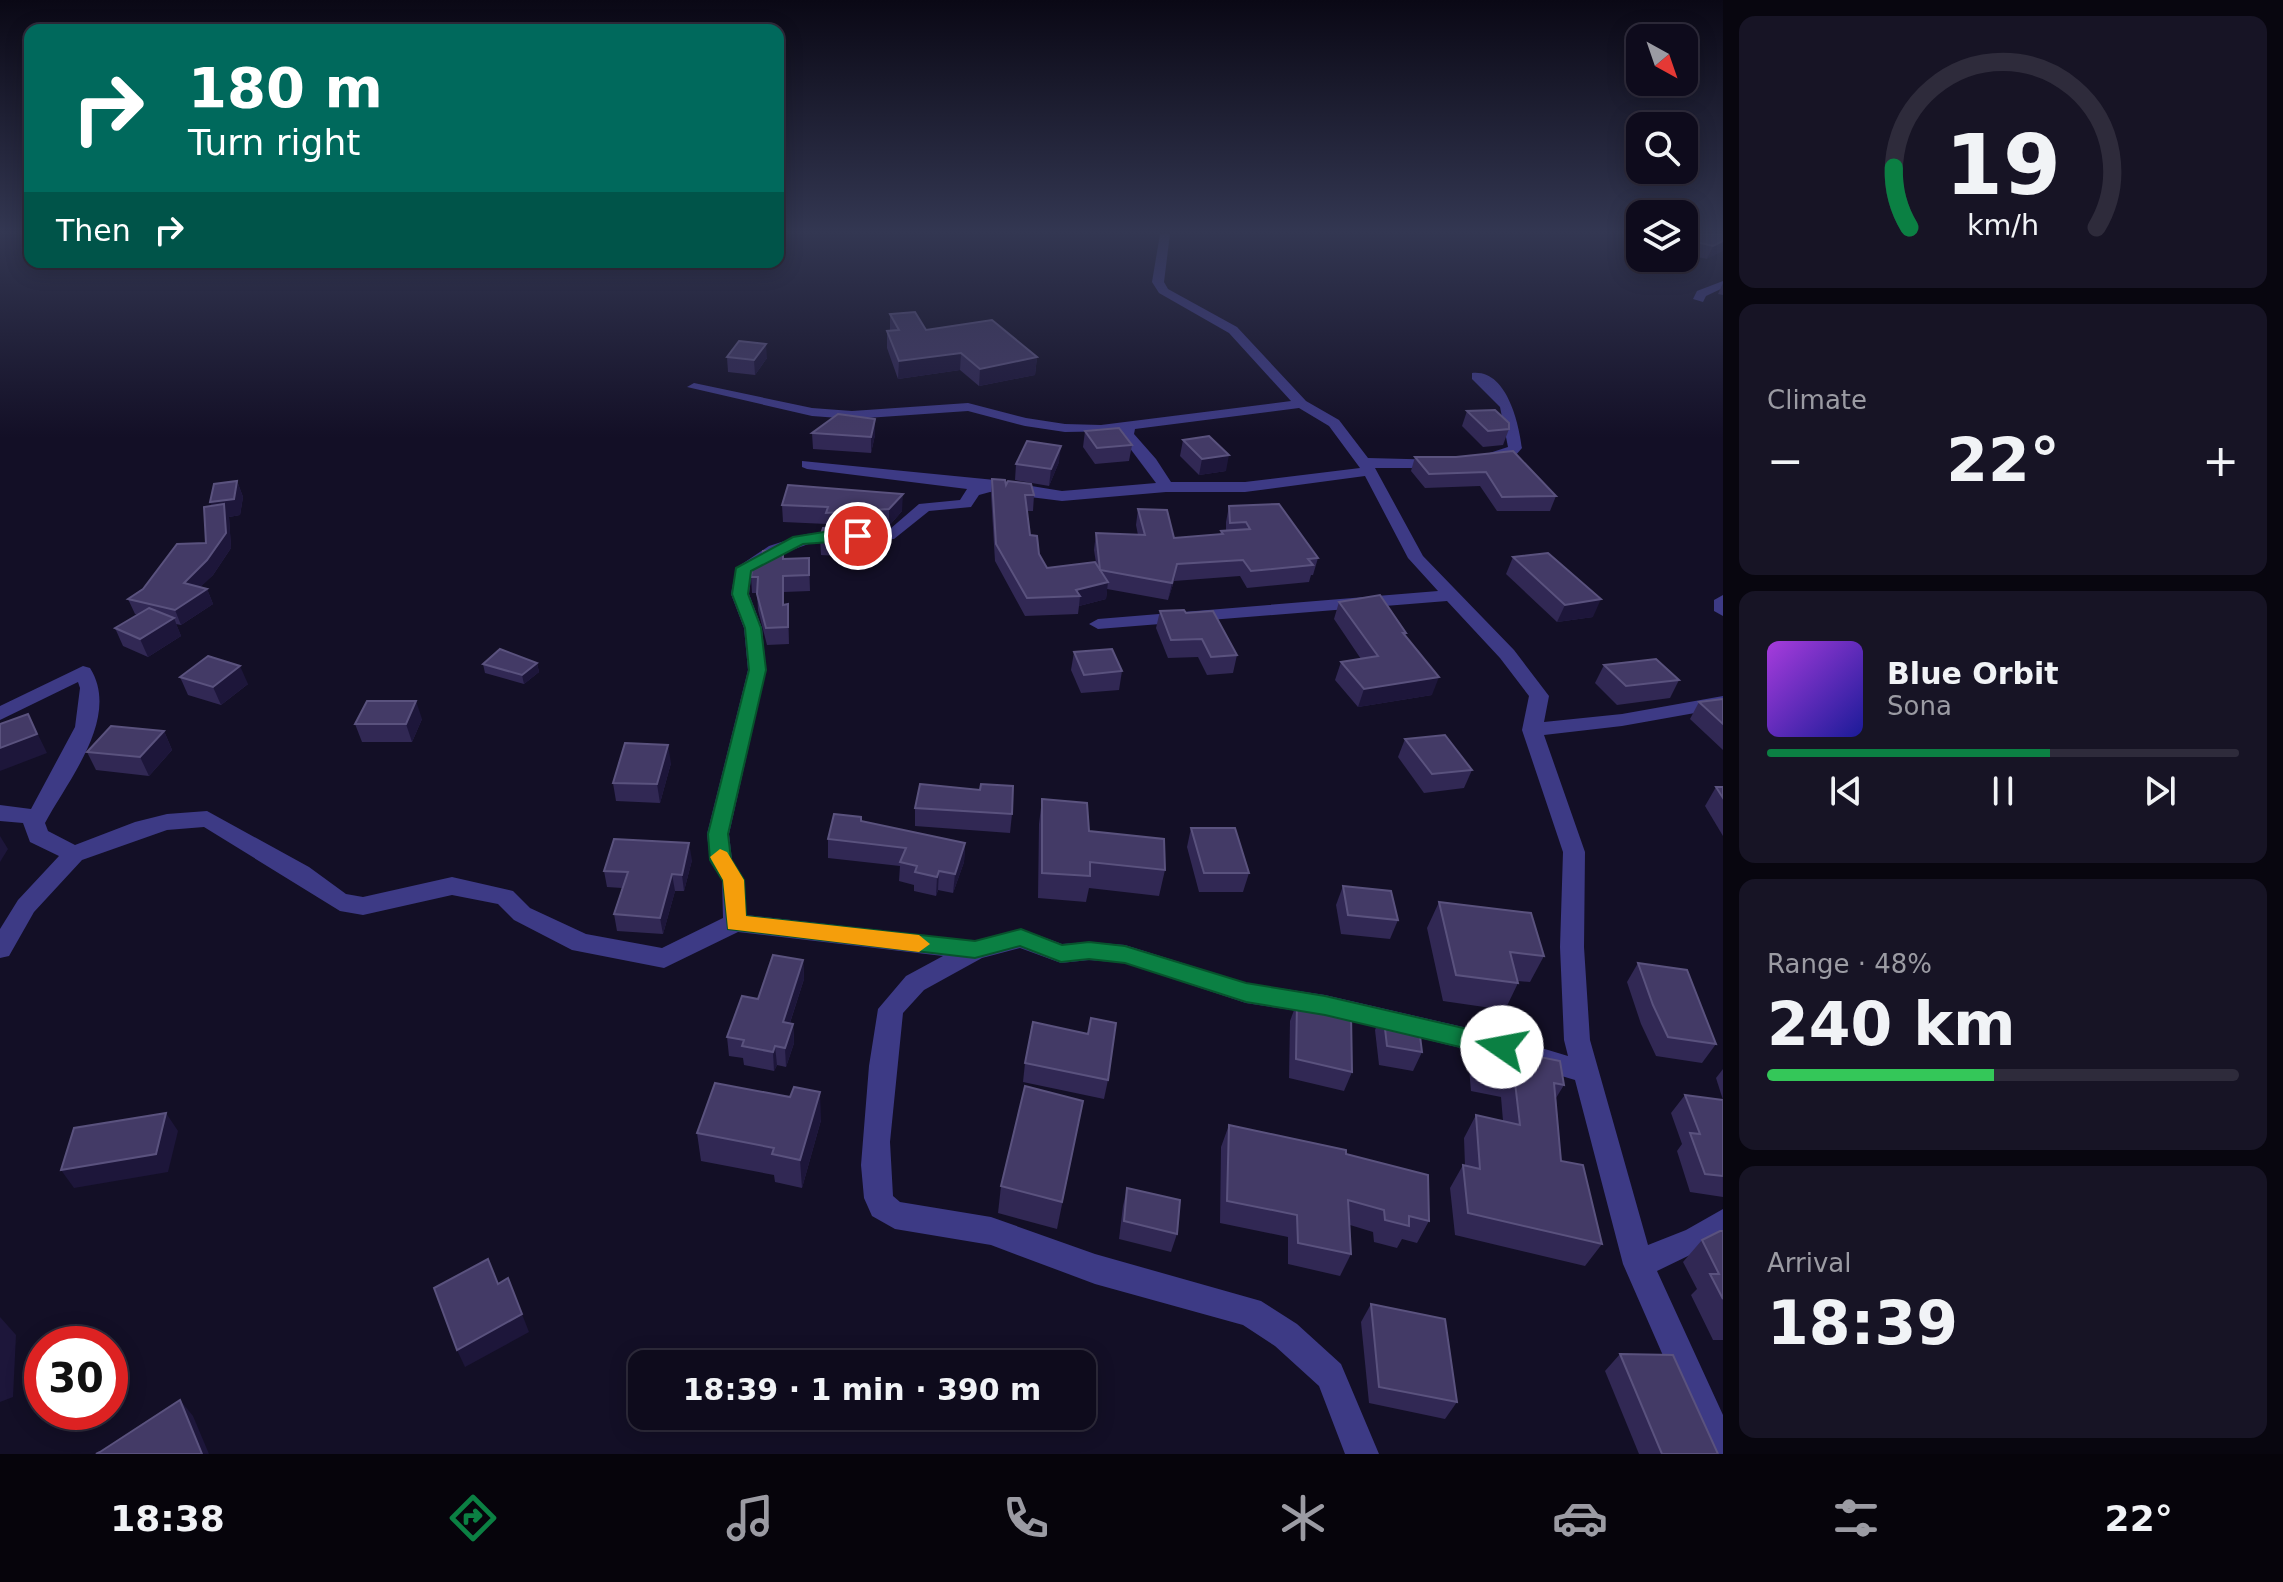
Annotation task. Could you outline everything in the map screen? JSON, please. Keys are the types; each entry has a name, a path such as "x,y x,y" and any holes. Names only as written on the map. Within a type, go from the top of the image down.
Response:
{"street":[{"path":"1182,302 1233,330 1301,404 1334,423 1367,467 1416,558 1507,654 1539,696 1532,730 1574,852 1572,947 1577,1040 1638,1264 1723,1453"},
{"path":"807,464 943,483 995,485 1062,496 1166,487 1285,484 1367,467 1466,460 1510,453 1515,448 1513,416 1506,402 1477,376"},
{"path":"694,387 812,412 852,415 968,407 1049,427 1128,426 1207,413 1301,404"},
{"path":"1128,426 1127,435 1166,487"},
{"path":"735,923 733,880 721,860 718,834 757,670 753,628 740,594 744,568 775,550 812,537 886,537 898,532 925,507 965,504 973,492 995,485"},
{"path":"1098,624 1452,595"},
{"path":"1723,600 1723,611"},
{"path":"0,714 83,672 89,680 88,719 83,735 34,823 38,836 74,854"},
{"path":"1532,730 1622,720 1723,702"},
{"path":"0,813 37,817"},
{"path":"0,949 26,906 74,854 135,830 167,822 207,819 301,873 340,902 363,906 452,886 505,897 522,914 581,943 664,958 735,923 975,950"},
{"path":"1362,1454 1330,1375 1286,1335 1250,1312 1095,1269 991,1231 895,1215 883,1207 877,1194 876,1167 885,1043 891,1009 915,983 975,950 1021,938 1061,954 1089,951 1125,954 1246,993 1325,1005 1502,1047 1585,1072"},
{"path":"1638,1264 1696,1240 1723,1223"}],"building":[{"path":"915,312 926,330 992,320 1037,357 980,369 961,353 899,361 887,331 899,330 890,314"},
{"path":"739,341 766,344 754,360 727,357"},
{"path":"1495,410 1509,423 1509,429 1488,431 1467,411"},
{"path":"838,414 875,419 871,437 812,433"},
{"path":"1119,428 1132,445 1097,448 1085,431"},
{"path":"1209,436 1229,455 1202,459 1183,440"},
{"path":"1027,441 1061,446 1051,469 1016,464"},
{"path":"1513,451 1556,496 1502,497 1486,472 1429,474 1415,457 1456,457"},
{"path":"992,479 1005,480 1006,485 1008,481 1031,484 1034,495 1025,495 1030,535 1037,536 1039,554 1047,568 1095,562 1108,582 1076,590 1080,596 1027,598 996,544"},
{"path":"237,481 234,499 210,502 214,484"},
{"path":"788,485 903,494 889,509 826,513 828,507 782,505"},
{"path":"224,504 226,533 207,560 184,583 207,589 175,610 128,599 143,589 177,544 206,543 204,507"},
{"path":"1279,504 1318,558 1308,559 1313,565 1251,571 1243,560 1177,564 1172,583 1100,570 1096,533 1145,535 1138,509 1167,510 1174,538 1250,529 1246,522 1230,523 1229,506"},
{"path":"881,525 879,541 820,538 823,528"},
{"path":"783,550 783,559 809,558 809,575 783,576 783,605 788,604 788,627 766,628 757,594 758,577 751,577 753,560 762,560 763,551"},
{"path":"1548,553 1601,599 1565,605 1513,557"},
{"path":"1380,595 1406,633 1403,633 1439,677 1364,689 1341,662 1378,656 1339,602"},
{"path":"149,608 174,618 140,639 115,628"},
{"path":"1184,610 1186,613 1213,611 1237,655 1211,657 1202,639 1171,640 1160,611"},
{"path":"500,649 537,663 522,675 483,664"},
{"path":"1112,649 1122,671 1084,675 1074,652"},
{"path":"208,656 240,666 213,687 180,677"},
{"path":"1656,659 1679,680 1626,686 1604,665"},
{"path":"1723,699 1723,724 1699,702"},
{"path":"367,701 416,701 406,724 355,724"},
{"path":"28,714 37,734 0,748 0,724"},
{"path":"111,726 164,731 140,757 87,752"},
{"path":"1445,735 1472,770 1432,774 1405,739"},
{"path":"625,743 668,745 657,784 613,783"},
{"path":"920,784 980,790 981,784 1013,786 1012,814 915,808"},
{"path":"1042,799 1087,803 1089,831 1164,839 1165,870 1090,862 1090,876 1042,873"},
{"path":"834,814 861,817 861,821 965,843 955,874 939,871 937,877 915,872 917,866 900,862 906,848 828,839"},
{"path":"1191,828 1235,828 1249,873 1204,873"},
{"path":"614,839 689,843 682,875 672,874 660,918 614,914 628,872 604,871"},
{"path":"1343,886 1391,891 1398,920 1348,915"},
{"path":"1439,902 1531,913 1544,956 1510,952 1518,983 1456,975"},
{"path":"773,955 803,960 783,1022 793,1024 785,1048 775,1046 773,1052 742,1046 744,1040 727,1037 742,996 758,999"},
{"path":"1638,963 1687,970 1716,1044 1668,1037"},
{"path":"1297,1002 1351,1014 1352,1072 1296,1059"},
{"path":"1383,1011 1418,1020 1422,1052 1387,1046"},
{"path":"1091,1018 1116,1023 1108,1080 1025,1063 1033,1022 1088,1034"},
{"path":"1481,1045 1560,1061 1564,1085 1554,1083 1561,1161 1583,1165 1602,1244 1468,1213 1463,1165 1480,1169 1476,1115 1520,1125 1514,1074 1483,1068"},
{"path":"715,1083 790,1097 794,1087 820,1092 800,1160 772,1154 774,1148 697,1133"},
{"path":"1025,1086 1083,1101 1062,1202 1001,1186"},
{"path":"1685,1095 1723,1100 1723,1176 1705,1174 1690,1133 1700,1134"},
{"path":"166,1113 156,1154 61,1170 74,1128"},
{"path":"1229,1125 1346,1150 1346,1154 1428,1175 1429,1221 1409,1216 1409,1226 1385,1220 1384,1210 1348,1200 1351,1254 1298,1243 1297,1215 1227,1201"},
{"path":"1127,1188 1180,1200 1177,1234 1124,1221"},
{"path":"1723,1231 1723,1299 1710,1274 1719,1274 1702,1240"},
{"path":"488,1259 498,1284 508,1278 522,1314 457,1350 434,1288"},
{"path":"1371,1304 1445,1319 1457,1402 1379,1387"},
{"path":"1620,1354 1673,1355 1718,1454 1662,1454"},
{"path":"180,1400 202,1454 96,1454 100,1452"}],"slow traffic":[{"path":"720,857 733,880 735,923 919,944"}],"route":[{"path":"858,536 812,537 775,550 744,568 740,594 753,628 757,670 718,834 721,860 733,880 735,923 975,950 1021,938 1061,954 1089,951 1125,954 1246,993 1325,1005 1502,1047"}]}
